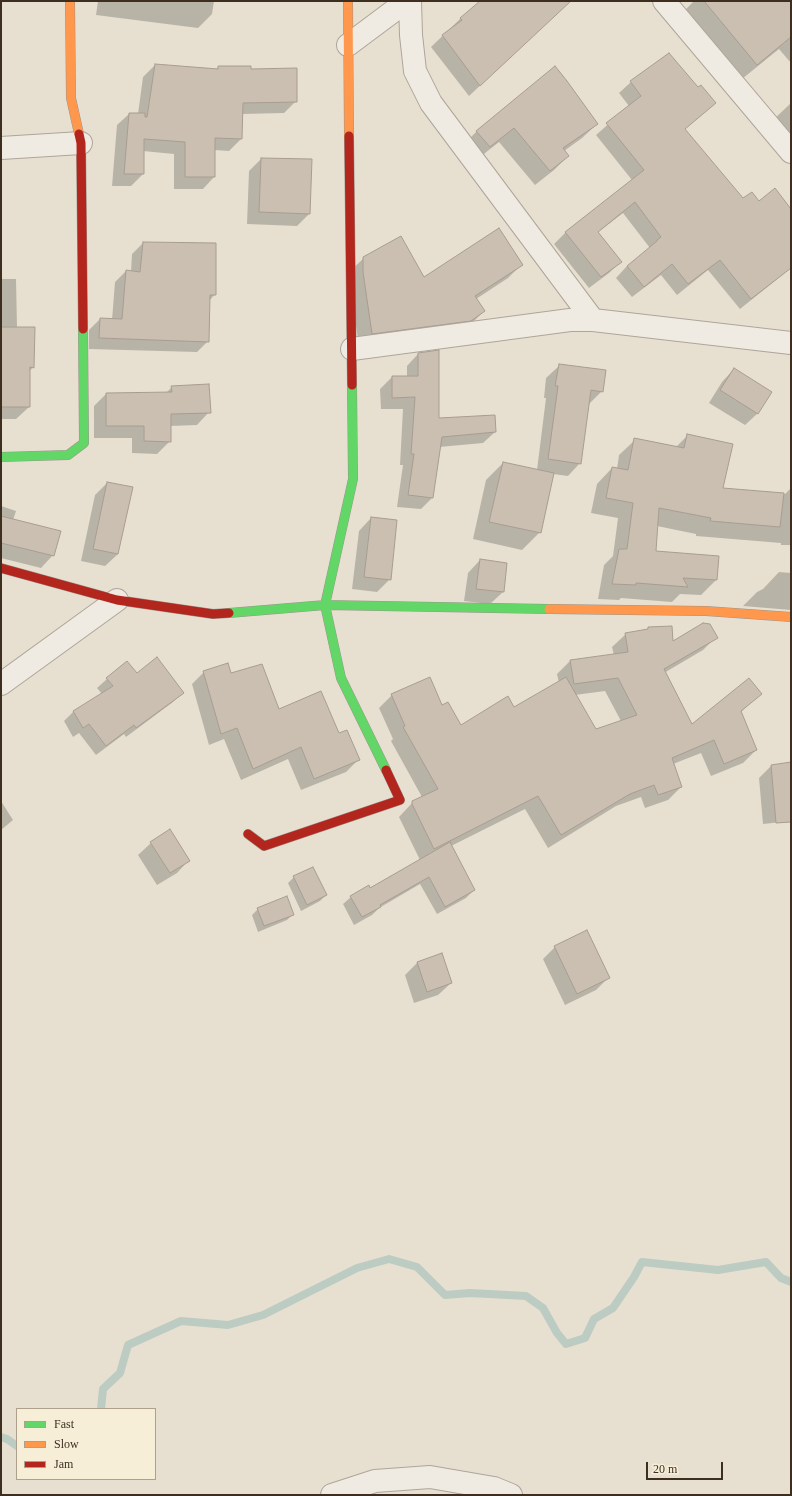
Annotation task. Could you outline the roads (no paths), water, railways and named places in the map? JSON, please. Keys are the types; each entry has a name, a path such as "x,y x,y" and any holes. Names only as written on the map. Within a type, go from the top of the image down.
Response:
{"street":[{"path":"1,457 68,456 84,443 81,143 71,98 70,1"},
{"path":"248,834 264,846 400,800 341,678 326,605 353,479 348,1"},
{"path":"348,45 407,1"},
{"path":"410,1 411,35 415,71 431,103 592,320"},
{"path":"664,1 791,152"},
{"path":"1,148 81,143"},
{"path":"352,349 570,320 592,320 791,343"},
{"path":"1,568 117,600 213,614 326,605 706,611 791,617"},
{"path":"1,684 117,600"},
{"path":"332,1495 375,1481 430,1477 494,1488 511,1495"}],"waterway":[{"path":"101,1408 103,1389 120,1373 128,1345 181,1321 228,1325 263,1315 357,1268 389,1259 417,1267 445,1295 470,1293 526,1296 543,1308 557,1333 566,1344 585,1338 594,1319 613,1308 634,1277 642,1262 718,1270 766,1262 781,1278 791,1282"},
{"path":"1,1437 16,1445"}]}
